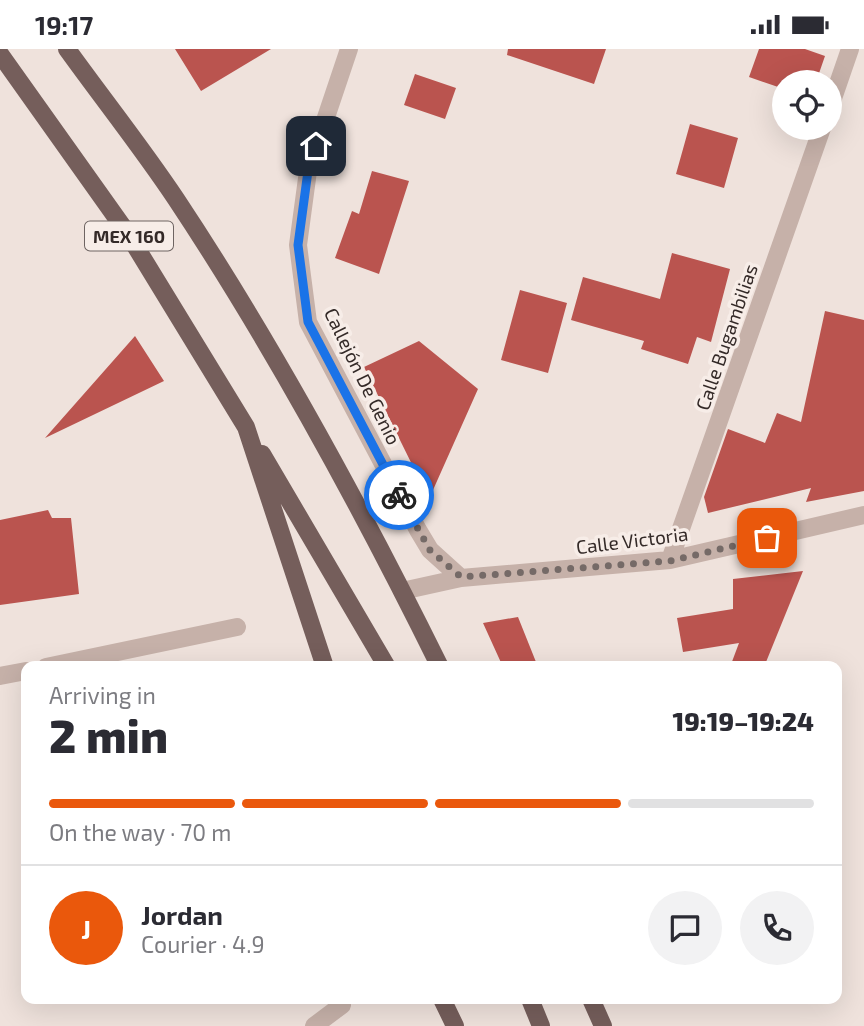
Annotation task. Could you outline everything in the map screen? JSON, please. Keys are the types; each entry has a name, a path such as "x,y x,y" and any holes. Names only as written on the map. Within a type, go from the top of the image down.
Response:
{"main road":[{"name":"MEX 160","path":"67,49 175,198 267,344 402,591 436,661"},
{"name":"MEX 160","path":"0,54 128,234 246,426 383,661"},
{"path":"246,426 323,661"},
{"path":"444,1004 455,1026"},
{"path":"532,1004 541,1026"},
{"path":"593,1004 603,1026"}],"street":[{"name":"Callejón De Genio","path":"349,49 308,171 298,245 308,322 418,530 430,550 461,577"},
{"path":"842,72 850,49"},
{"name":"Calle Bugambilias","path":"670,561 818,140"},
{"name":"Calle Victoria","path":"402,591 461,577 670,561 864,515"},
{"path":"76,661 237,627"},
{"path":"0,676 21,672"},
{"path":"314,1026 342,1005"}],"building":[{"path":"175,49 271,49 201,91"},
{"path":"508,49 606,49 594,84 507,55"},
{"path":"759,49 805,49 825,56 820,70 772,70 772,85 749,77"},
{"path":"415,74 456,88 445,119 404,105"},
{"path":"690,124 738,138 724,188 676,174"},
{"path":"372,171 409,181 379,274 335,258 352,211 359,214"},
{"path":"672,253 730,269 711,342 697,337 688,364 641,349 644,341 571,320 583,277 660,299"},
{"path":"520,290 567,303 548,373 501,360"},
{"path":"825,311 864,320 864,491 806,502 811,488 708,513 704,497 728,429 765,443 777,413 801,422"},
{"path":"135,336 164,381 45,438"},
{"path":"419,341 478,389 429,499 364,367"},
{"path":"48,510 52,518 71,518 79,594 0,605 0,520"},
{"path":"803,571 766,661 732,661 739,643 683,652 677,618 733,609 733,579"},
{"path":"518,617 536,661 500,661 483,623"}],"way so far":[{"path":"399,495 430,550 461,577 670,561 767,538"}],"route":[{"path":"316,146 308,171 298,245 308,322 399,495"}]}
